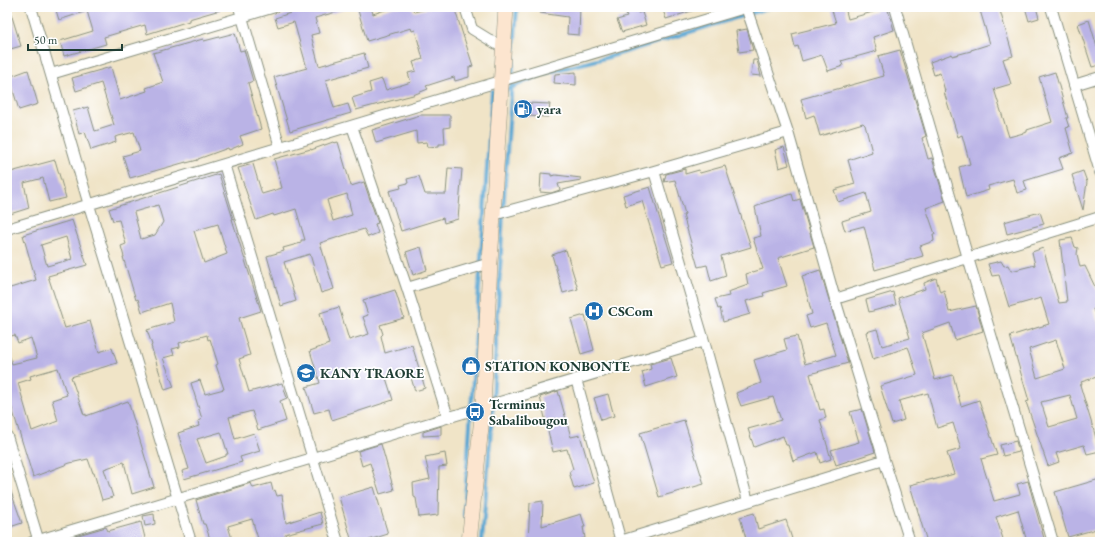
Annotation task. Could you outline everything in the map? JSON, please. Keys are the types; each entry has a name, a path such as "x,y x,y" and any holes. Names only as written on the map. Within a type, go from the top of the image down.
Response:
{"main road":[{"path":"469,542 483,407 490,263 506,7"}],"street":[{"path":"31,7 191,542"},
{"path":"51,74 241,12 275,7"},
{"path":"465,7 472,29 503,48"},
{"path":"7,229 747,7 788,132 835,299 910,542"},
{"path":"895,7 1053,542"},
{"path":"1051,7 1100,172"},
{"path":"241,12 280,147"},
{"path":"1074,85 1100,77"},
{"path":"352,126 407,288 448,417"},
{"path":"493,215 654,171 788,132"},
{"path":"224,164 338,542"},
{"path":"654,171 704,341 748,501"},
{"path":"835,299 1100,217"},
{"path":"407,288 490,263"},
{"path":"7,436 37,541 704,341"},
{"path":"576,379 619,542 884,460"}],"building":[{"path":"9,7 21,46 7,50 7,8"},
{"path":"55,7 101,7 102,10 114,7 219,7 220,10 147,34 145,25 104,37 106,44 64,56 60,41 93,31 87,11 59,20"},
{"path":"309,7 342,7 343,10 315,18 319,33 311,35 319,66 364,53 368,68 326,80 334,108 348,104 351,113 290,131 274,77 307,68 294,22 278,27 275,18"},
{"path":"357,7 371,7 373,14 394,7 412,7 414,12 434,7 454,7 473,66 469,67 469,77 455,81 454,77 426,86 428,89 413,95 356,110 352,98 371,92 369,83 382,79 386,90 411,82 408,73 416,71 413,62 423,59 415,30 412,31 411,28 367,41"},
{"path":"540,7 580,7 579,35 567,34 568,17 540,13"},
{"path":"623,7 636,7 638,13 642,12 646,25 622,32 617,20 627,17"},
{"path":"662,7 697,7 698,9 666,19"},
{"path":"831,7 845,7 848,19 876,11 875,7 887,7 894,30 873,37 877,51 841,61 843,66 828,71 822,55 802,61 798,46 795,47 792,34 836,23"},
{"path":"979,7 999,7 1013,56 1003,59 1011,84 994,89 1009,137 1027,132 1027,130 1052,122 1039,77 1055,72 1068,118 1066,118 1069,127 1066,128 1073,153 1059,158 1063,169 1024,181 1027,190 1017,193 1013,179 988,186 989,190 966,197 959,167 970,164 962,135 958,137 944,92 940,73 934,75 930,62 952,54 952,56 990,44"},
{"path":"1025,7 1036,7 1039,18 1029,21"},
{"path":"1089,20 1097,47 1100,46 1100,65 1092,67 1078,24"},
{"path":"747,29 753,50 739,52 736,31"},
{"path":"235,33 240,51 244,50 253,81 248,83 261,129 240,136 243,144 229,150 228,148 198,160 130,178 123,156 140,151 134,132 115,137 116,142 91,150 85,132 79,134 73,111 88,107 95,131 114,125 101,83 76,91 72,78 111,67 120,100 147,91 146,88 163,82 153,53 203,39 204,41"},
{"path":"900,50 926,136 922,138 928,159 932,158 945,201 926,208 935,234 933,234 934,241 920,246 923,256 875,270 864,226 845,231 842,221 871,212 866,193 838,202 834,190 855,184 848,160 872,152 865,125 863,123 820,136 814,115 806,118 801,99 884,76 878,56"},
{"path":"753,60 757,60 761,76 751,75"},
{"path":"28,70 38,104 19,110 9,77"},
{"path":"576,72 576,85 554,83 555,74"},
{"path":"527,103 550,104 548,117 526,116"},
{"path":"420,115 450,115 450,127 444,128 445,144 428,147 427,142 417,143 416,131 376,143 372,130"},
{"path":"333,142 338,142 351,186 364,182 378,223 375,224 378,233 368,237 364,229 320,243 334,289 321,293 310,254 284,262 296,301 281,306 267,256 284,251 283,248 301,243 301,240 305,240 296,209 274,216 273,214 256,220 238,168 253,164 262,194 282,188 274,159 311,150","holes":["347,194 352,215 333,221 327,200"]},
{"path":"784,147 789,165 779,168 775,150"},
{"path":"55,160 66,198 49,202 43,178 24,183 29,208 7,215 7,173"},
{"path":"725,166 751,247 721,256 726,276 711,281 707,265 698,267 683,215 685,214 675,180 664,182 666,174 685,169 685,174 699,170 700,173"},
{"path":"448,168 462,169 458,219 444,223 443,218 401,231 389,191 401,188 400,185 408,183 407,179 419,176 425,194 446,194"},
{"path":"1083,171 1087,182 1083,210 1072,175"},
{"path":"541,173 551,174 551,176 556,175 581,178 581,180 558,184 560,190 551,193 540,192"},
{"path":"219,174 261,311 239,318 250,355 239,359 249,392 282,383 287,398 280,401 286,421 258,430 252,411 229,417 235,439 254,433 260,451 240,457 242,462 184,479 182,471 189,469 178,433 199,426 198,421 202,419 191,383 200,380 205,394 224,389 216,365 218,364 210,339 208,340 207,335 179,343 180,347 172,349 174,355 163,358 174,387 165,390 147,330 174,322 170,303 142,312 138,299 136,300 123,257 121,246 126,244 119,220 113,221 109,209","holes":["158,205 163,222 155,235 141,239 134,212","218,224 227,254 204,263 194,231","221,432 228,454 206,463 197,439"]},
{"path":"650,187 673,262 662,265 642,201 626,206 623,195"},
{"path":"792,194 794,201 800,199 814,247 778,258 787,286 763,293 764,296 746,301 750,314 723,322 720,308 718,309 715,299 729,296 728,292 748,285 746,274 763,269 753,238 761,236 755,207"},
{"path":"1040,212 1044,224 1007,234 1004,222"},
{"path":"72,220 87,265 48,276 65,328 90,321 99,352 112,348 117,363 71,377 84,415 86,414 86,416 128,401 154,487 132,494 124,462 104,469 113,497 102,500 88,459 70,463 33,477 7,392 7,357 10,357 12,364 37,358 31,338 18,343 15,335 7,337 7,289 36,280 23,235","holes":["66,237 72,259 47,266 41,245","58,368 67,395 52,400 58,421 32,431 18,383 31,379 30,376"]},
{"path":"1072,238 1075,247 1078,248 1077,254 1080,267 1085,266 1100,297 1097,299 1099,307 1093,309 1100,329 1100,376 1081,382 1082,384 1080,385 1100,451 1087,454 1084,445 1056,453 1059,462 1048,466 1026,402 1029,401 1010,336 1049,324 1041,298 1009,307 999,275 992,276 988,264 1001,261 1004,266 1008,265 1011,271 1035,265 1032,252 1043,248 1059,303 1067,302 1060,240","holes":["1056,340 1065,369 1037,378 1029,349","1070,395 1077,419 1049,427 1041,402"]},
{"path":"421,247 427,270 413,275 406,252"},
{"path":"566,250 578,289 563,293 552,255"},
{"path":"820,270 848,363 810,374 820,410 824,409 826,418 820,420 831,459 820,463 817,452 793,461 788,445 786,445 783,436 754,447 748,429 781,420 773,397 741,406 736,393 761,383 754,360 787,350 784,339 797,336 805,364 836,355 826,323 810,328 806,316 812,314 802,276"},
{"path":"936,278 940,292 944,290 949,312 976,306 983,331 955,340 950,323 922,333 935,380 953,375 961,406 979,400 997,455 981,459 994,501 1020,494 1017,484 1028,481 1045,542 1027,542 1018,510 996,517 1004,542 973,542 973,540 962,542 927,542 910,485 954,474 947,453 961,449 953,423 937,428 928,393 899,401 904,420 892,424 880,386 917,375 908,347 873,359 866,332 877,329 882,346 910,338 898,298 925,289 924,283"},
{"path":"395,290 404,318 380,325 383,334 381,336 385,353 412,345 425,388 415,391 409,371 386,378 393,400 332,420 329,409 314,413 306,387 320,383 310,351 329,344 320,313 339,307 349,340 369,334 363,317 368,315 363,300"},
{"path":"893,292 896,305 869,312 866,300"},
{"path":"585,315 594,350 581,354 571,319"},
{"path":"671,358 677,377 646,387 642,372 651,369 650,364"},
{"path":"558,391 571,437 580,435 594,483 574,489 569,472 573,469 567,449 553,452 540,397"},
{"path":"608,394 614,416 601,420 594,398"},
{"path":"862,409 875,452 836,465 831,450 859,442 850,412"},
{"path":"684,420 704,484 659,497 640,433"},
{"path":"441,426 441,435 423,436 423,432"},
{"path":"1016,441 1019,452 1003,456 1000,445"},
{"path":"381,444 394,490 380,494 370,463 362,466 358,451"},
{"path":"445,453 447,466 439,467 438,515 419,517 416,498 414,497 413,483 430,479 425,457"},
{"path":"1100,479 1100,528 1068,537 1055,492"},
{"path":"251,483 253,488 271,483 273,491 275,490 277,496 282,495 286,523 320,512 323,524 285,534 287,542 259,542 252,519 228,526 233,542 211,542 205,524 203,524 196,500"},
{"path":"7,486 9,486 22,523 7,528"},
{"path":"374,487 388,534 369,540 370,542 352,542 339,497"},
{"path":"543,501 542,526 581,514 585,527 583,527 585,538 573,542 528,542 530,503"},
{"path":"754,513 758,529 786,520 793,542 747,542 740,517"},
{"path":"154,514 155,524 145,526 143,516"},
{"path":"141,522 146,542 61,542 61,540 106,527 108,531"}],"waterway":[{"path":"482,542 493,404 503,212 517,7"},
{"path":"504,91 545,73 609,57 771,7"},
{"path":"464,516 492,91 497,92"}],"place":[{"name":"yara","path":"523,109"},
{"name":"CSCom","path":"594,311"},
{"name":"STATION KONBONTE","path":"471,366"},
{"name":"KANY TRAORE","path":"306,373"},
{"name":"Terminus Sabalibougou","path":"475,412"}]}
